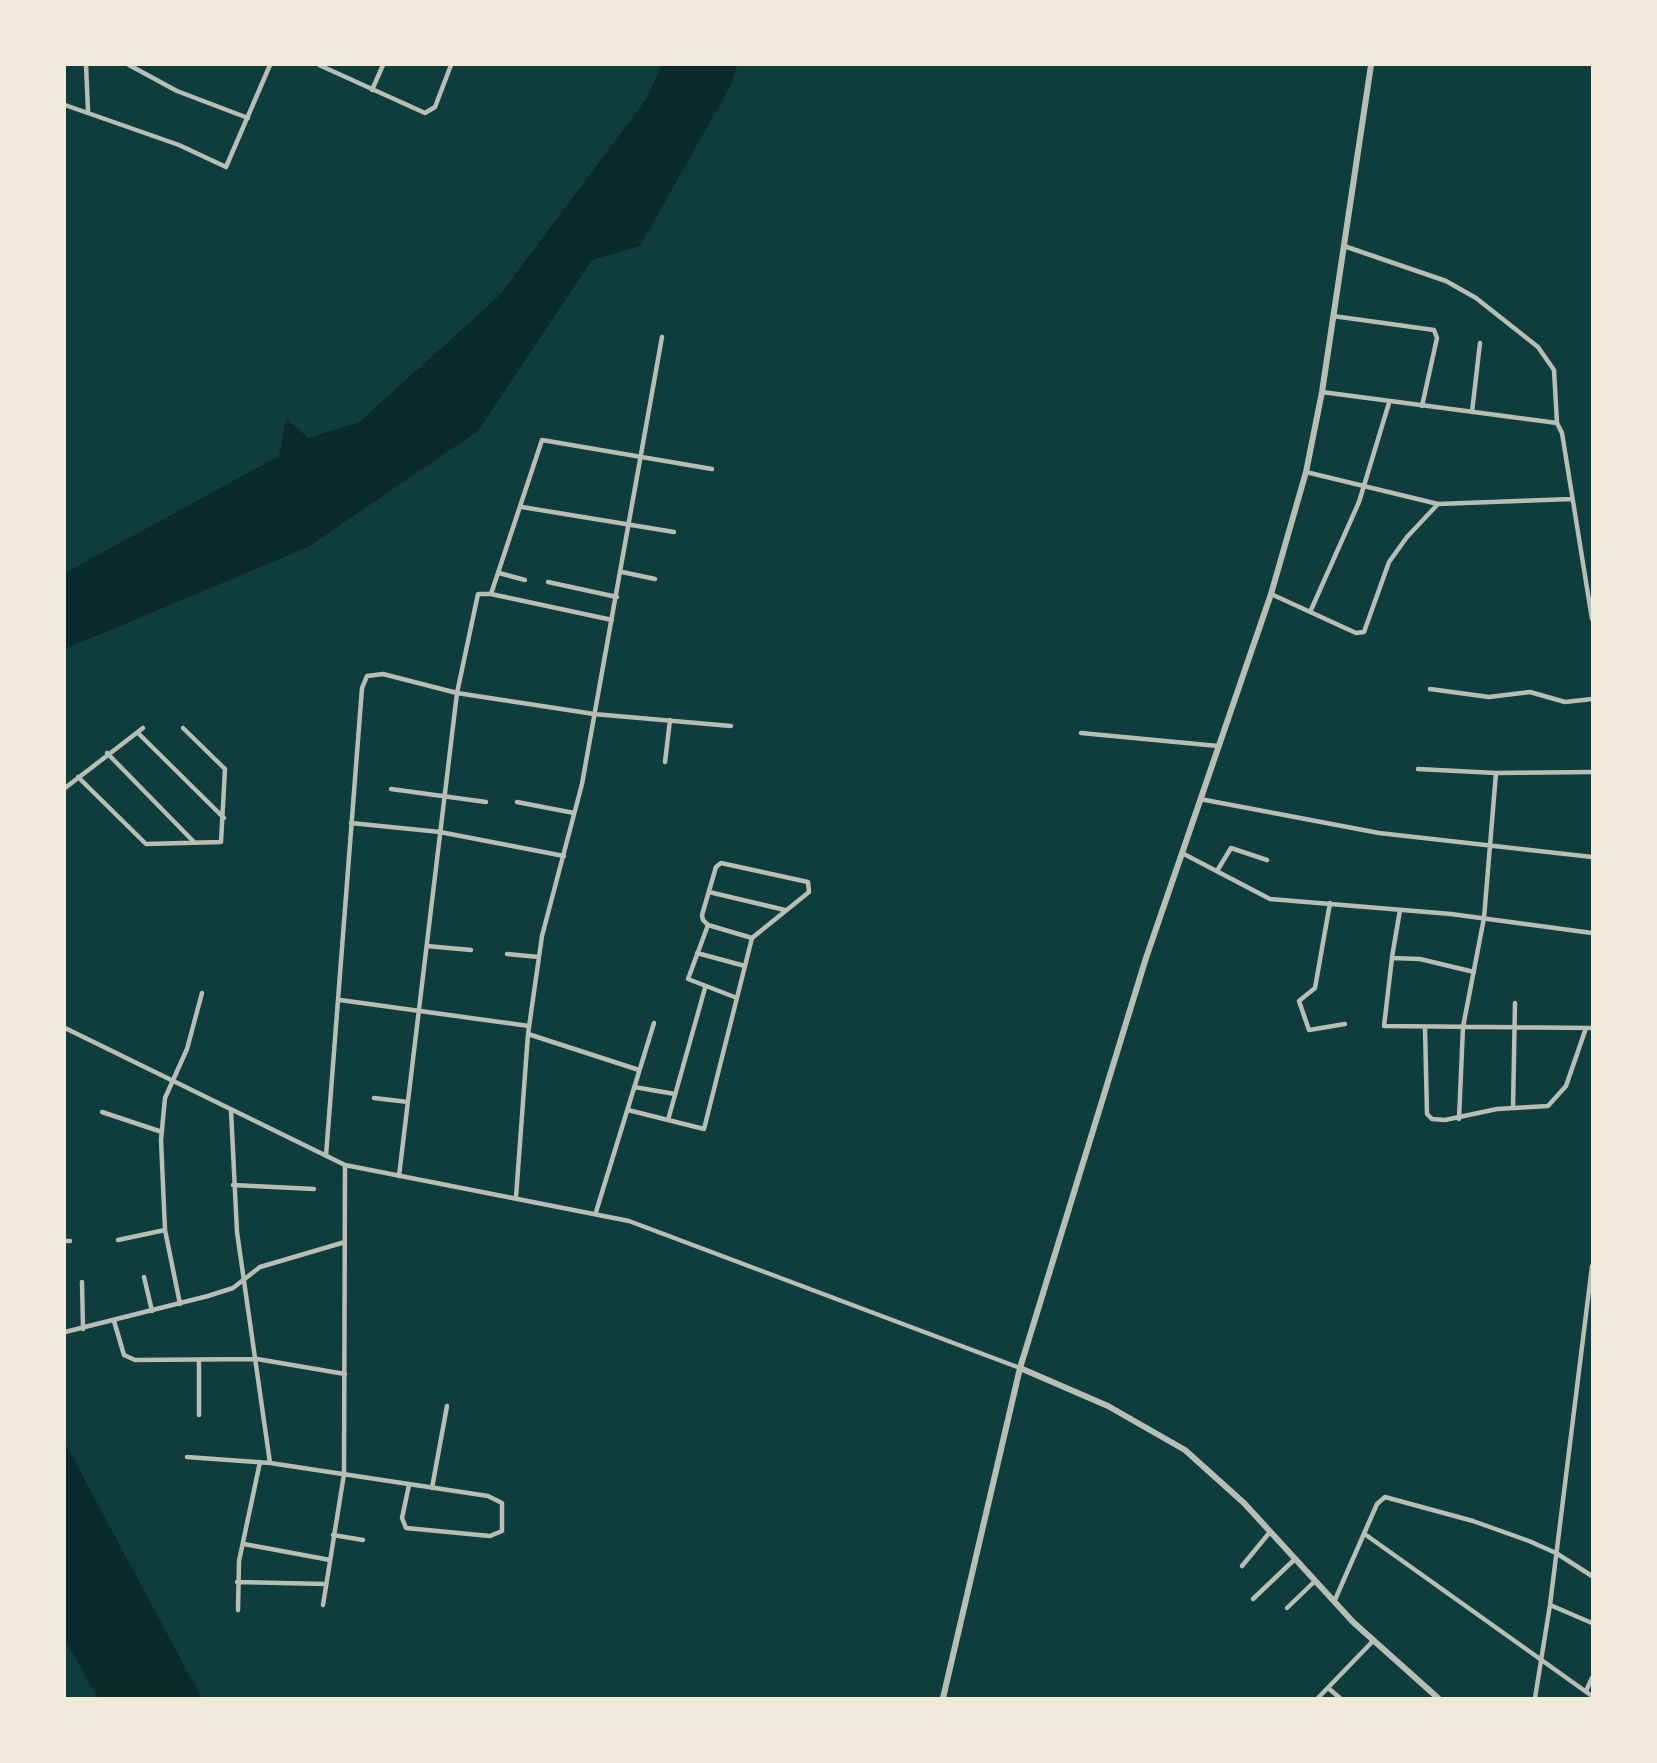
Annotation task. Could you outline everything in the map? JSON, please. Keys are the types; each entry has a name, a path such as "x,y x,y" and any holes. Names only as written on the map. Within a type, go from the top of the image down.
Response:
{"street":[{"path":"86,65 88,111"},
{"path":"129,65 177,91 248,118"},
{"path":"65,104 179,145 225,167 270,65"},
{"path":"319,65 416,110 430,112 451,65"},
{"path":"372,90 383,65"},
{"path":"943,1698 1020,1368 1112,1065 1199,799 1270,594 1306,472 1322,392 1371,65"},
{"path":"1342,246 1452,284 1496,313 1538,347 1554,370 1557,423 1562,433 1592,619"},
{"path":"1333,316 1434,330 1437,338 1422,406"},
{"path":"516,1198 528,1034 539,957 552,894 574,813 594,714 622,572 662,337"},
{"path":"1472,412 1480,343"},
{"path":"1322,392 1389,403 1557,423"},
{"path":"1311,610 1365,484 1389,403"},
{"path":"491,594 545,439 712,469"},
{"path":"1306,472 1365,484 1438,504 1571,499"},
{"path":"1270,594 1311,610 1356,633 1364,632 1389,562 1407,537 1438,504"},
{"path":"522,507 674,532"},
{"path":"622,572 655,579"},
{"path":"499,573 525,580"},
{"path":"548,582 617,597"},
{"path":"400,1176 443,797 457,693 478,594 491,594 612,620"},
{"path":"326,1156 362,688 367,676 383,674 457,693 594,714 731,726"},
{"path":"1430,689 1489,697 1530,692 1565,702 1592,699"},
{"path":"665,762 670,720"},
{"path":"67,786 143,728"},
{"path":"78,777 146,844 220,842 224,818 225,769 183,728"},
{"path":"138,733 224,818"},
{"path":"1081,733 1218,746"},
{"path":"107,753 195,843"},
{"path":"1418,769 1496,773 1592,772"},
{"path":"1459,1119 1463,1027 1484,918 1496,773"},
{"path":"391,789 486,802"},
{"path":"1199,799 1366,831 1592,857"},
{"path":"517,802 574,813"},
{"path":"352,823 440,832 564,856"},
{"path":"1217,871 1231,848 1267,860"},
{"path":"1181,853 1270,899 1484,918 1592,933"},
{"path":"628,1110 704,1129 752,938 809,892 808,882 721,863 716,867 702,915 708,925 752,938"},
{"path":"709,892 786,910"},
{"path":"1330,903 1315,988 1299,1001 1308,1030 1345,1024"},
{"path":"1400,910 1384,1026 1589,1028 1573,1070 1557,1097 1545,1107 1491,1110 1459,1119 1437,1119 1427,1114 1425,1028"},
{"path":"708,925 688,979 705,988 737,998"},
{"path":"427,946 471,950"},
{"path":"697,953 745,966"},
{"path":"507,954 539,957"},
{"path":"1392,958 1420,959 1474,972"},
{"path":"668,1120 705,988"},
{"path":"180,1304 165,1230 160,1163 162,1132 165,1098 187,1049 202,993"},
{"path":"340,1000 529,1026"},
{"path":"1513,1108 1515,1003"},
{"path":"596,1212 654,1023"},
{"path":"65,1028 345,1165 596,1212 750,1264 1020,1368 1116,1410 1185,1450 1244,1503 1373,1641 1438,1698"},
{"path":"528,1034 639,1070"},
{"path":"634,1087 675,1094"},
{"path":"374,1098 408,1102"},
{"path":"231,1110 233,1185 243,1279 257,1359 270,1463"},
{"path":"102,1112 162,1132"},
{"path":"323,1605 344,1474 345,1165"},
{"path":"233,1185 314,1189"},
{"path":"118,1240 165,1230"},
{"path":"65,1332 233,1288 252,1271 289,1257 345,1242"},
{"path":"1535,1698 1550,1605 1592,1266"},
{"path":"144,1277 152,1311"},
{"path":"82,1282 83,1329"},
{"path":"114,1321 122,1351 128,1358 257,1359 345,1374"},
{"path":"199,1360 199,1415"},
{"path":"432,1488 447,1406"},
{"path":"187,1457 270,1463 432,1488 500,1500 502,1531 490,1536 407,1528 402,1518 409,1485"},
{"path":"237,1611 237,1582 260,1462"},
{"path":"1334,1602 1380,1500 1392,1496 1473,1521 1556,1553 1592,1576"},
{"path":"1242,1566 1270,1532"},
{"path":"333,1535 363,1540"},
{"path":"1366,1535 1592,1696"},
{"path":"244,1544 330,1560"},
{"path":"1253,1599 1296,1559"},
{"path":"1287,1608 1316,1580"},
{"path":"237,1582 325,1584"},
{"path":"1550,1605 1592,1623"},
{"path":"1318,1698 1373,1641"},
{"path":"1586,1691 1592,1678"},
{"path":"1328,1688 1340,1698"}],"water":[{"path":"662,65 737,65 732,83 640,246 592,260 478,431 308,547 65,649 65,573 279,456 286,418 308,438 358,423 498,297 647,98"},
{"path":"65,1443 201,1698 98,1698 65,1639"}]}
